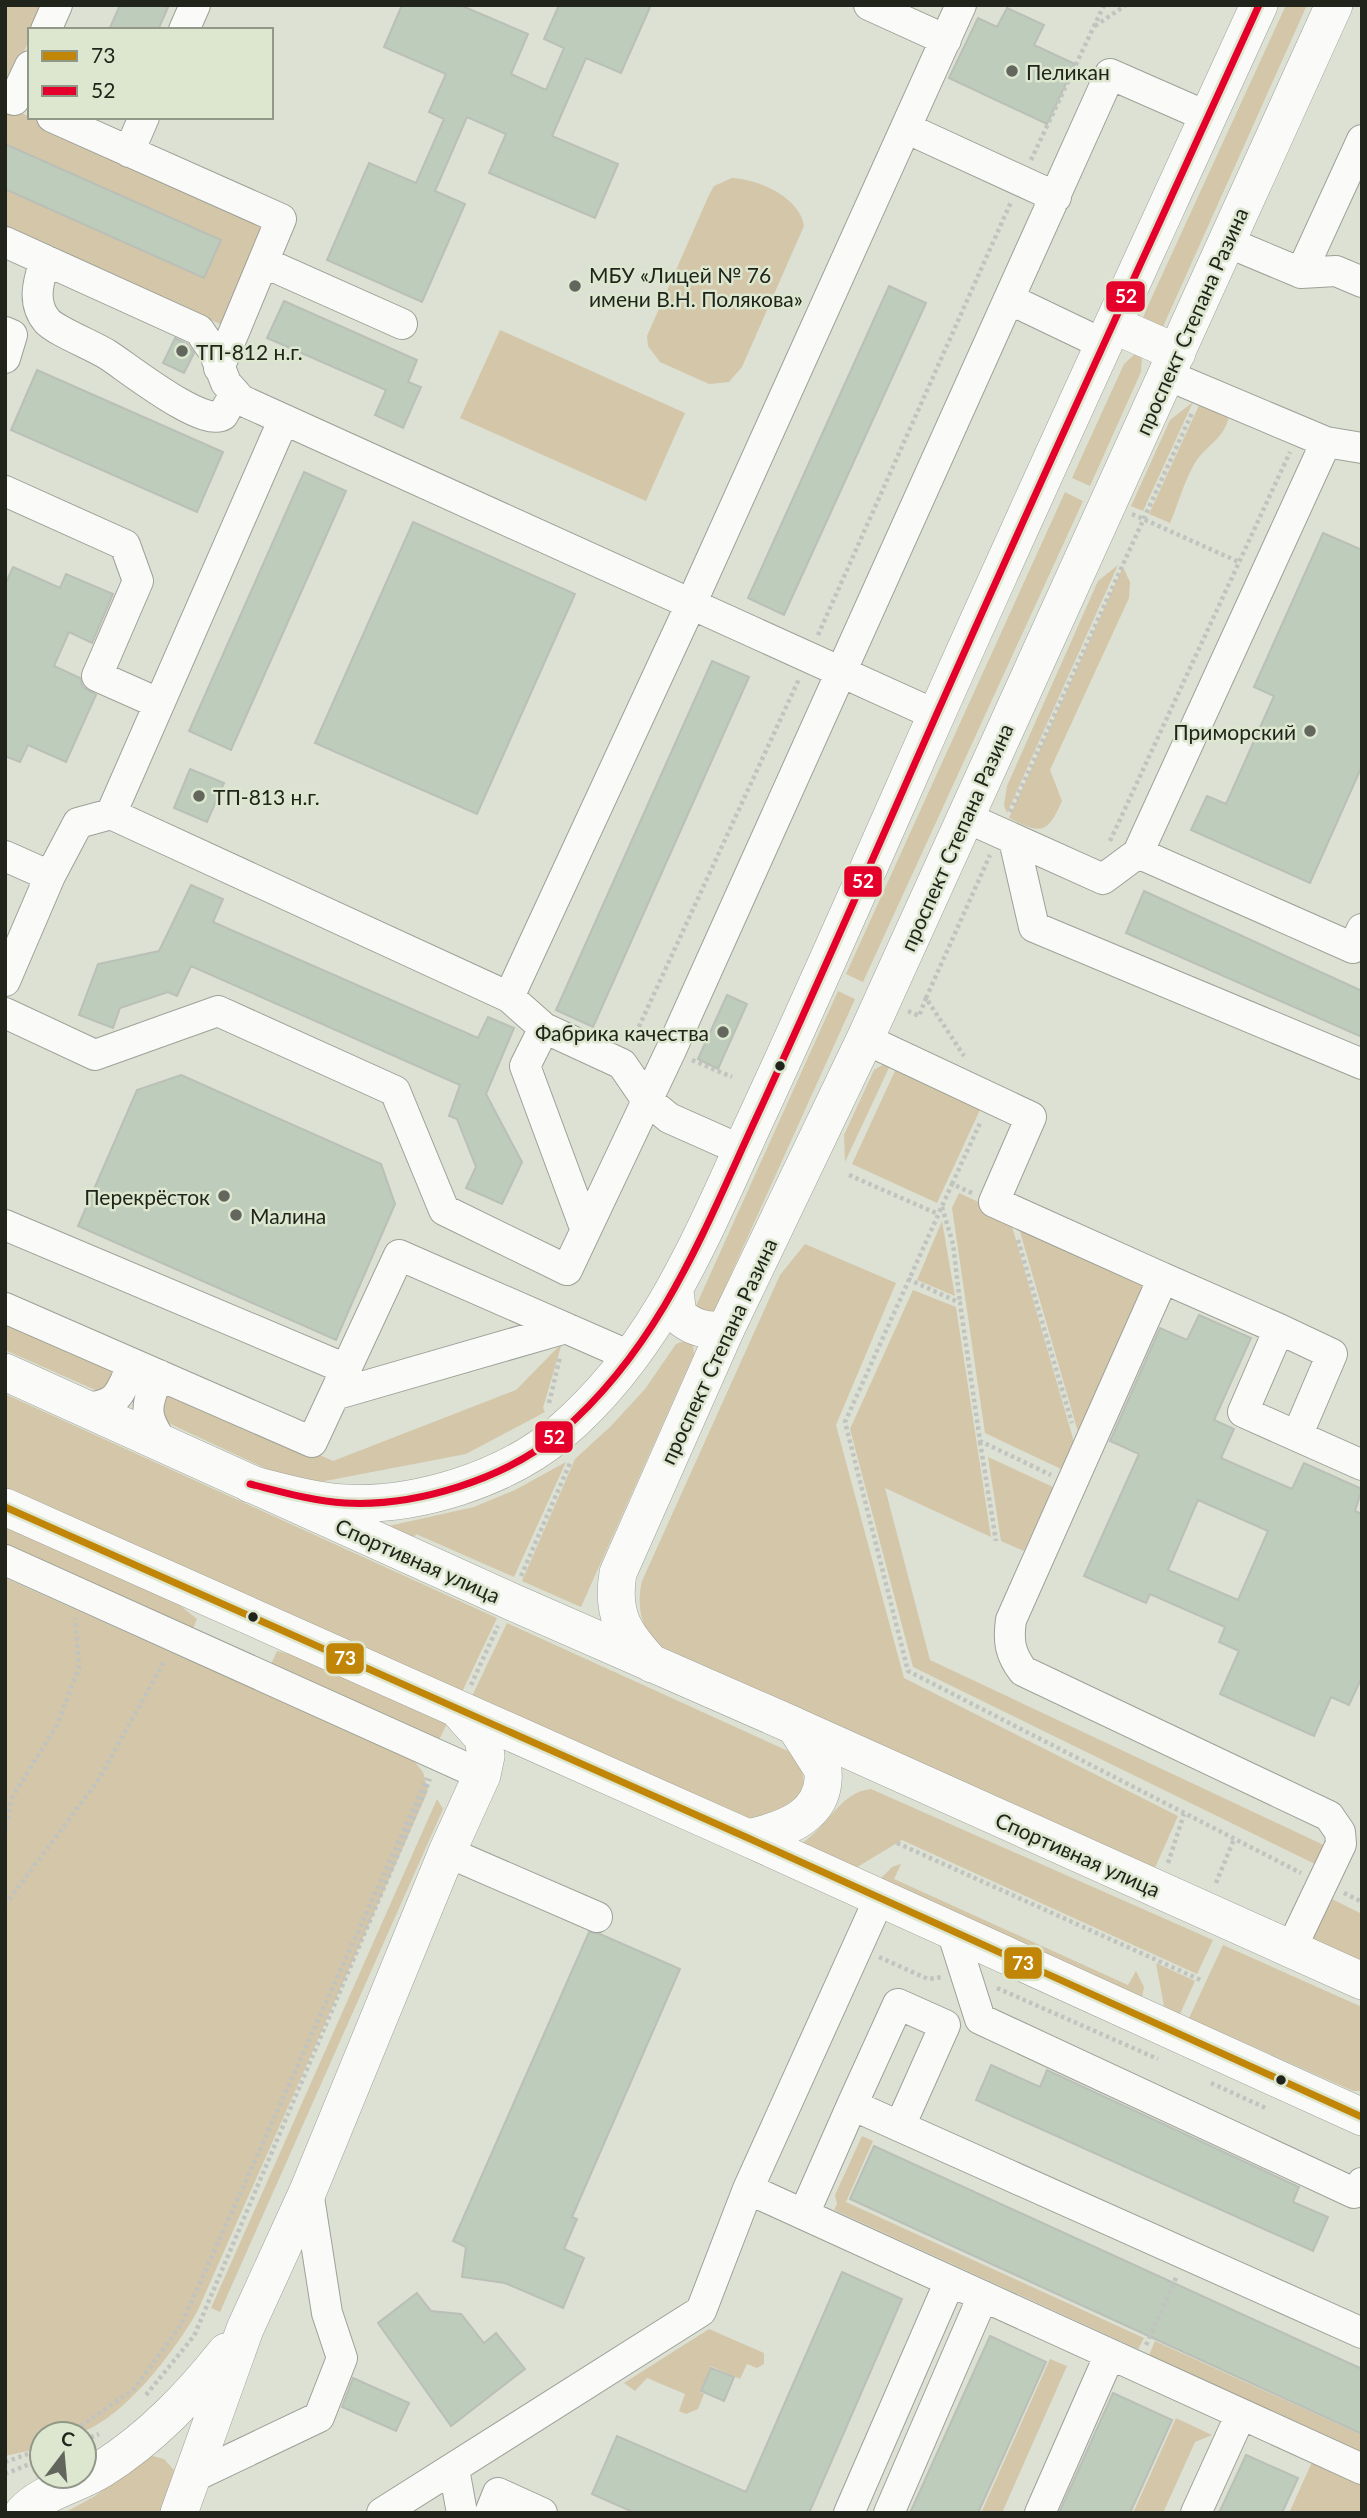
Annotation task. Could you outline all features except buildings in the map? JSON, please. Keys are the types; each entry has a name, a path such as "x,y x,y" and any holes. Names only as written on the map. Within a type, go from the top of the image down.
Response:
{"main road":[{"path":"250,1484 348,1503 396,1501 486,1475 527,1455 560,1433 632,1357 675,1292 741,1150 1259,5"},
{"name":"проспект Степана Разина","path":"652,1664 628,1638 620,1620 614,1595 618,1573 726,1329 865,1038 1334,5"},
{"path":"1109,335 1172,364"},
{"path":"675,1292 678,1315 689,1326 713,1331 726,1329"},
{"name":"Спортивная улица","path":"5,1371 165,1446 1362,1981"},
{"path":"5,1507 552,1753 748,1838 1362,2117"},
{"path":"179,2513 245,2329 308,2191 447,1852 482,1775 486,1756 483,1738 459,1711"},
{"path":"748,1838 796,1823 811,1811 819,1794 823,1770 795,1726"},
{"path":"482,1775 514,1754 552,1753"},
{"path":"33,2505 92,2475 142,2440 189,2398 245,2329"},
{"path":"142,2440 157,2437 185,2451 191,2478"}],"street":[{"path":"47,28 57,5"},
{"path":"185,28 195,5"},
{"path":"869,5 946,40"},
{"path":"509,997 691,604 961,5"},
{"path":"16,101 28,71"},
{"path":"5,1013 94,1055 218,1011 395,1091 444,1210 567,1270 842,673 1110,75 1208,117"},
{"path":"56,119 281,219 219,368"},
{"path":"129,152 143,119"},
{"path":"906,128 1056,198"},
{"path":"1301,273 1362,140"},
{"path":"5,242 199,330 214,352 219,368 241,400 936,715"},
{"path":"1227,242 1301,273 1336,271 1362,282"},
{"path":"45,260 35,293 47,321 107,354 167,396 211,418 223,415 235,393"},
{"path":"263,262 402,324"},
{"path":"1011,300 1109,335"},
{"path":"5,332 12,335 5,358"},
{"path":"1172,364 1202,390 1326,442 1362,448"},
{"path":"111,814 283,421"},
{"path":"965,817 1103,879 1138,853 1326,442"},
{"path":"5,491 125,545 138,582 97,676 158,703"},
{"path":"5,981 50,876 78,823 111,814 509,997 544,1028 622,1064 646,1099 669,1118 741,1150"},
{"path":"1007,836 1034,927 1362,1064"},
{"path":"1138,853 1353,948 1362,929"},
{"path":"5,856 50,876"},
{"path":"544,1028 525,1066 585,1228"},
{"path":"865,1038 1031,1117 1001,1206 1332,1354 1297,1436"},
{"path":"5,1225 340,1382 566,1328"},
{"path":"5,1307 312,1442 399,1255 632,1357"},
{"path":"1163,1278 1011,1620 1008,1637 1012,1656 1023,1671 1329,1816 1336,1823 1341,1844 1291,1949"},
{"path":"1279,1329 1243,1412 1362,1465"},
{"path":"84,1408 107,1406 146,1370"},
{"path":"146,1370 149,1398 147,1415 165,1446"},
{"path":"5,1560 482,1775"},
{"path":"447,1852 597,1917"},
{"path":"382,2513 701,2311 748,2189 880,1898"},
{"path":"952,1931 980,2018 1354,2193 1362,2183"},
{"path":"804,2214 898,2004 945,2025 900,2126"},
{"path":"852,2105 1362,2333"},
{"path":"748,2189 1362,2469"},
{"path":"191,2478 319,2417 342,2358 327,2313 308,2191"},
{"path":"849,2513 950,2281"},
{"path":"889,2513 984,2296"},
{"path":"1040,2513 1110,2354"},
{"path":"1196,2513 1241,2414"},
{"path":"454,2469 462,2513"},
{"path":"490,2513 498,2493 542,2513"},
{"path":"5,2502 33,2505"}],"path":[{"path":"636,1033 1021,181 1104,5"},
{"path":"1095,26 1126,5"},
{"path":"926,998 1007,836 1143,519 1202,390"},
{"path":"1109,843 1292,449"},
{"path":"1128,512 1240,562"},
{"path":"849,1175 938,1214"},
{"path":"996,1541 953,1244 942,1206 952,1184 1001,1206 1077,1472"},
{"path":"908,1279 961,1303"},
{"path":"459,1711 574,1455 547,1411 566,1328"},
{"path":"980,1441 1077,1472"},
{"path":"5,1833 11,1799 57,1725 79,1667 74,1612 78,1592"},
{"path":"5,1905 99,1779 162,1667 174,1636"},
{"path":"142,2400 194,2336 439,1755"},
{"path":"89,2420 134,2389 181,2325 439,1755"},
{"path":"1167,1869 1184,1814"},
{"path":"1213,1891 1234,1839"},
{"path":"897,1843 1203,1981"},
{"path":"877,1956 928,1979 965,1974 1166,2063"},
{"path":"1204,2080 1268,2109"},
{"path":"1137,2366 1180,2268"},
{"path":"5,2462 28,2454"},
{"path":"5,2474 28,2465"}],"shaded area":[{"path":"5,5 45,5 34,28 28,28 28,42 11,80 5,77"},
{"path":"1286,5 1307,5 1162,329 1142,321 1146,310"},
{"path":"5,106 28,116 28,119 35,119 273,223 229,328 5,230"},
{"path":"732,178 765,186 786,198 795,206 804,226 742,367 729,382 709,384 660,362 648,346 647,336 709,195 714,186"},
{"path":"500,330 685,413 646,501 460,418"},
{"path":"1135,354 1142,357 1141,372 1090,486 1072,478 1124,364"},
{"path":"1201,401 1229,416 1221,433 1191,469 1170,523 1149,514"},
{"path":"1193,402 1143,511 1131,506 1170,420"},
{"path":"1065,492 1083,501 863,982 846,974"},
{"path":"1118,565 1007,813 1004,805 1007,786 1098,581"},
{"path":"1123,567 1130,582 1129,598 1050,770 1062,801 1047,826 1036,829 1029,827 1009,818"},
{"path":"838,991 855,999 712,1316 695,1308"},
{"path":"893,1059 845,1162 844,1135 874,1070"},
{"path":"900,1060 985,1099 937,1203 852,1164"},
{"path":"959,1193 1009,1216 1074,1442 1061,1469 985,1433 952,1208"},
{"path":"1016,1218 1145,1281 1078,1432"},
{"path":"942,1221 955,1296 917,1280"},
{"path":"805,1244 896,1283 836,1425 904,1678 1178,1816 1154,1870 664,1648 645,1627 640,1609 642,1581 780,1275"},
{"path":"913,1290 956,1307 991,1537 885,1488 930,1660 1330,1848 1321,1867 913,1667 850,1429"},
{"path":"5,1312 119,1369 102,1393 5,1350"},
{"path":"684,1341 693,1345 694,1354 581,1607 522,1581 575,1459 611,1426 645,1389 676,1344"},
{"path":"562,1343 543,1408 545,1412 466,1454 320,1482 286,1478 164,1421 160,1396 175,1389 333,1461 516,1390"},
{"path":"5,1394 497,1618 462,1692 5,1488"},
{"path":"988,1457 1053,1487 1024,1551 1001,1541"},
{"path":"566,1462 514,1577 416,1534 413,1539 384,1527 474,1507 515,1490"},
{"path":"5,1524 171,1598 197,1619 190,1636 5,1553"},
{"path":"5,1578 186,1659 188,1656 413,1760 423,1772 428,1791 198,2310 188,2326 147,2381 114,2413 98,2424 98,2420 28,2420 28,2451 5,2456"},
{"path":"507,1623 788,1751 798,1763 803,1775 800,1804 753,1822 472,1696"},
{"path":"277,1651 307,1659 447,1723 436,1747 268,1671"},
{"path":"871,1789 1213,1940 1197,1974 902,1840 854,1869 799,1845 850,1796"},
{"path":"437,1799 443,1809 220,2312 211,2308"},
{"path":"901,1864 894,1879 1128,1985 1136,1971 1144,1987 1142,1997 881,1878 892,1867"},
{"path":"1324,1895 1362,1914 1362,1967 1309,1943"},
{"path":"1223,1945 1362,2007 1362,2091 1353,2091 1189,2018"},
{"path":"1156,1963 1195,1981 1180,2014 1164,2006"},
{"path":"862,2136 873,2141 846,2202 1144,2338 1138,2349 834,2210 837,2204 835,2195"},
{"path":"709,2329 764,2353 764,2364 757,2368 747,2364 740,2379 711,2366 700,2392 704,2394 698,2409 686,2414 679,2411 685,2394 647,2378 635,2391 624,2383"},
{"path":"1155,2341 1362,2435 1362,2453 1149,2355"},
{"path":"1050,2359 1067,2366 1002,2513 981,2513"},
{"path":"1176,2418 1212,2435 1195,2442 1163,2513 1133,2513"},
{"path":"149,2455 164,2459 174,2470 160,2513 64,2513 95,2496"},
{"path":"1312,2462 1362,2485 1362,2513 1289,2513"}],"transit line":[{"name":"52","path":"250,1484 321,1500 372,1503 430,1495 487,1476 539,1449 561,1432 596,1398 653,1324 677,1284 718,1201 1035,494 1259,5"},
{"name":"73","path":"5,1507 748,1838 1362,2117"}],"place":[{"name":"Пеликан","path":"1012,71"},
{"name":"МБУ «Лицей № 76 имени В.Н. Полякова»","path":"575,286"},
{"name":"ТП-812 н.г.","path":"182,351"},
{"name":"Приморский","path":"1310,731"},
{"name":"ТП-813 н.г.","path":"199,796"},
{"name":"Фабрика качества","path":"723,1032"},
{"name":"Перекрёсток","path":"224,1196"},
{"name":"Малина","path":"236,1215"}]}
